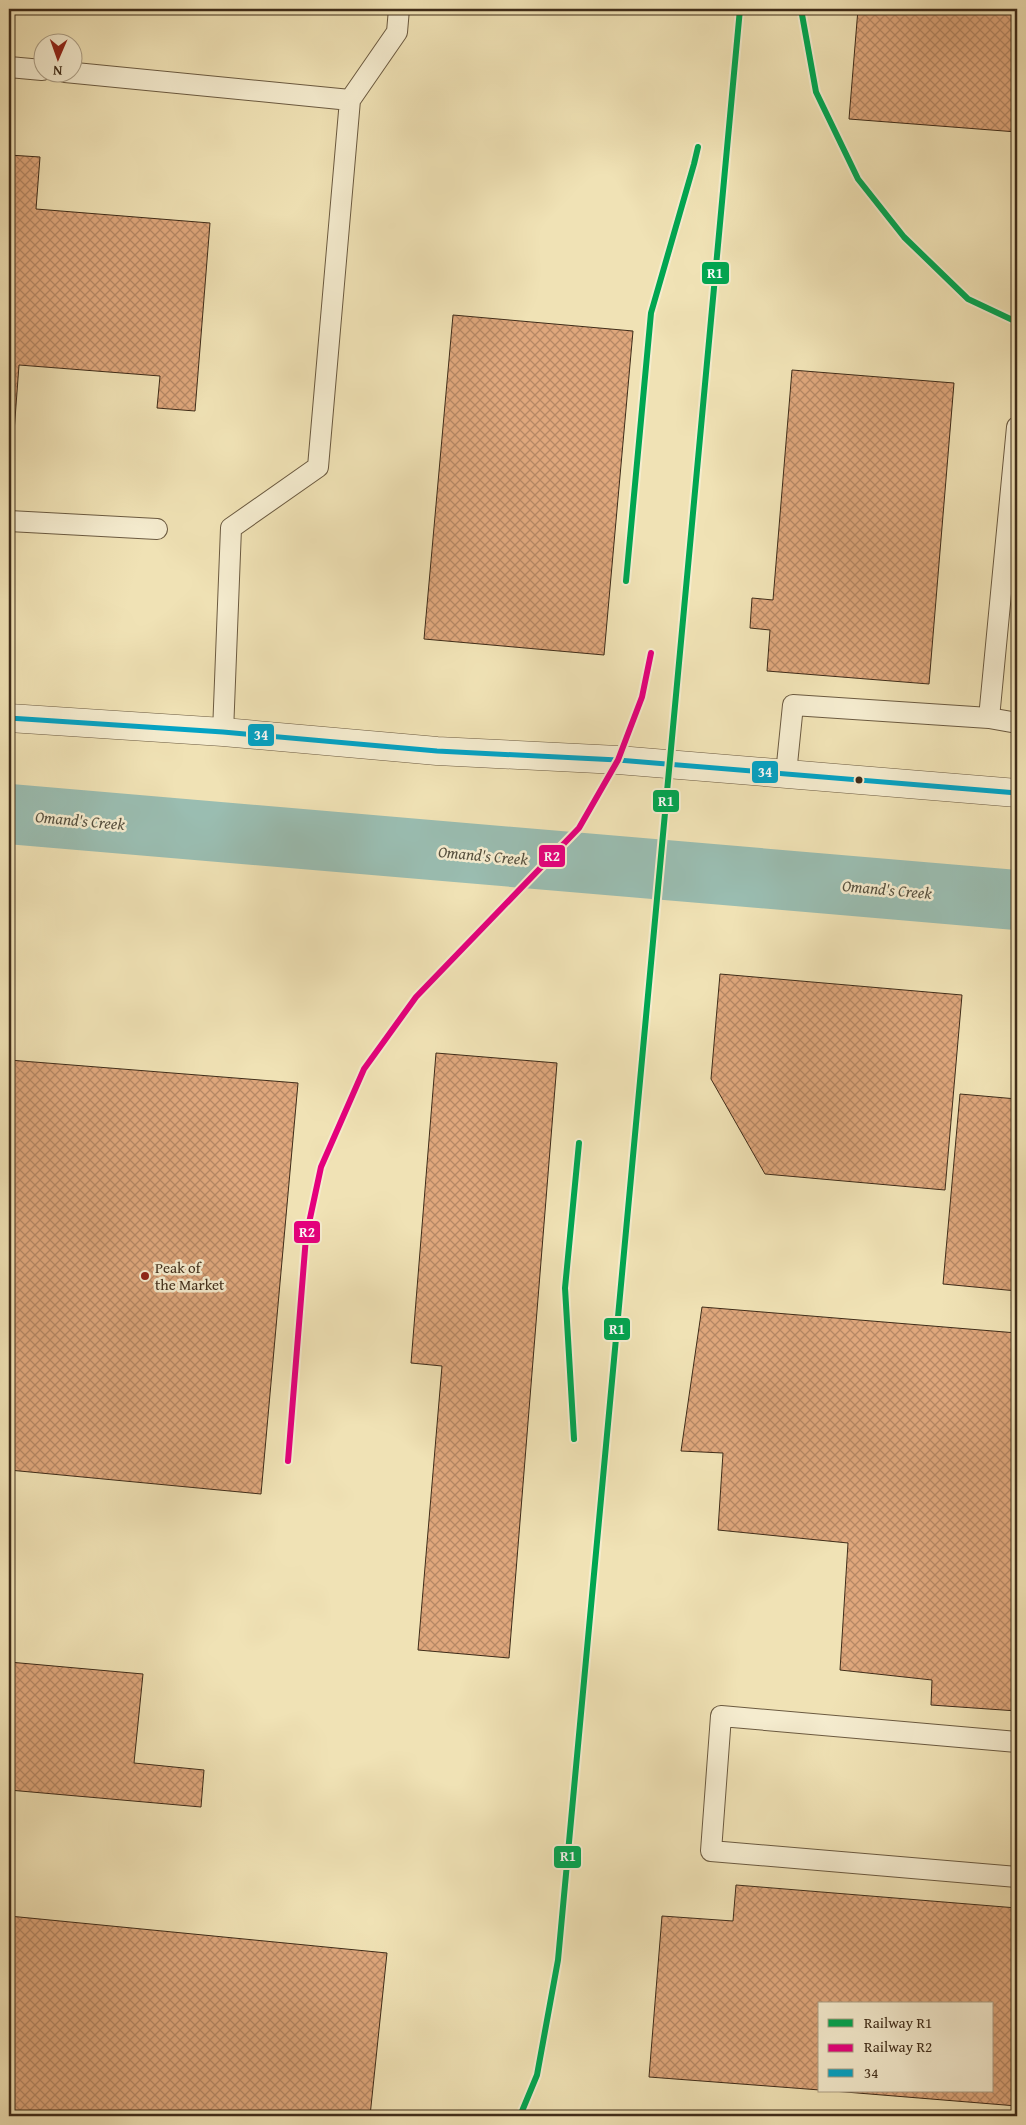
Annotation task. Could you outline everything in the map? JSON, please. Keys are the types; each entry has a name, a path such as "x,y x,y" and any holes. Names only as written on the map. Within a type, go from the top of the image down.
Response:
{"street":[{"path":"9,718 223,732 437,751 618,760 1017,793"}],"lane":[{"path":"223,732 231,528 318,467 350,100 397,32 399,9"},
{"path":"9,67 32,69"},
{"path":"82,74 350,100"},
{"path":"989,718 1017,427"},
{"path":"9,521 157,530"},
{"path":"786,774 793,705 989,718 1017,723"},
{"path":"1017,1742 721,1716 712,1851 1017,1877"}],"building":[{"path":"858,9 1017,9 1017,132 849,119"},
{"path":"9,155 40,157 36,209 210,223 195,411 157,408 160,376 19,365 13,446 9,445"},
{"path":"453,315 633,331 604,655 424,639"},
{"path":"792,370 954,383 929,684 767,671 770,630 750,628 752,598 773,600"},
{"path":"720,974 962,995 945,1190 765,1174 711,1079"},
{"path":"436,1053 557,1063 509,1658 418,1650 442,1366 411,1363"},
{"name":"Peak of the Market","path":"9,1060 298,1083 261,1494 9,1470"},
{"path":"960,1094 1017,1099 1017,1291 943,1284"},
{"path":"702,1307 1017,1333 1017,1711 931,1705 932,1680 840,1670 848,1543 718,1530 723,1453 681,1451"},
{"path":"9,1662 143,1674 134,1763 204,1770 201,1807 9,1790"},
{"path":"736,1885 1017,1908 1017,2106 845,2092 994,2092 994,2002 818,2002 818,2090 649,2077 662,1916 733,1921"},
{"path":"9,1916 387,1953 370,2116 9,2116"}],"waterway":[{"name":"Omand's Creek","path":"9,814 1017,900"}],"rail line":[{"name":"R1","path":"520,2116 537,2075 558,1960 740,9"},
{"name":"R1","path":"801,9 816,92 858,179 904,237 968,299 1017,322"},
{"name":"R1","path":"626,581 651,313 698,147"},
{"name":"R2","path":"288,1461 306,1237 321,1167 364,1069 416,997 579,828 618,760 642,697 651,653"},
{"name":"R1","path":"574,1439 565,1288 579,1143"}],"transit line":[{"name":"34","path":"9,718 223,732 437,751 618,760 1017,793"}],"place":[{"name":"Peak of the Market","path":"145,1276"}]}
